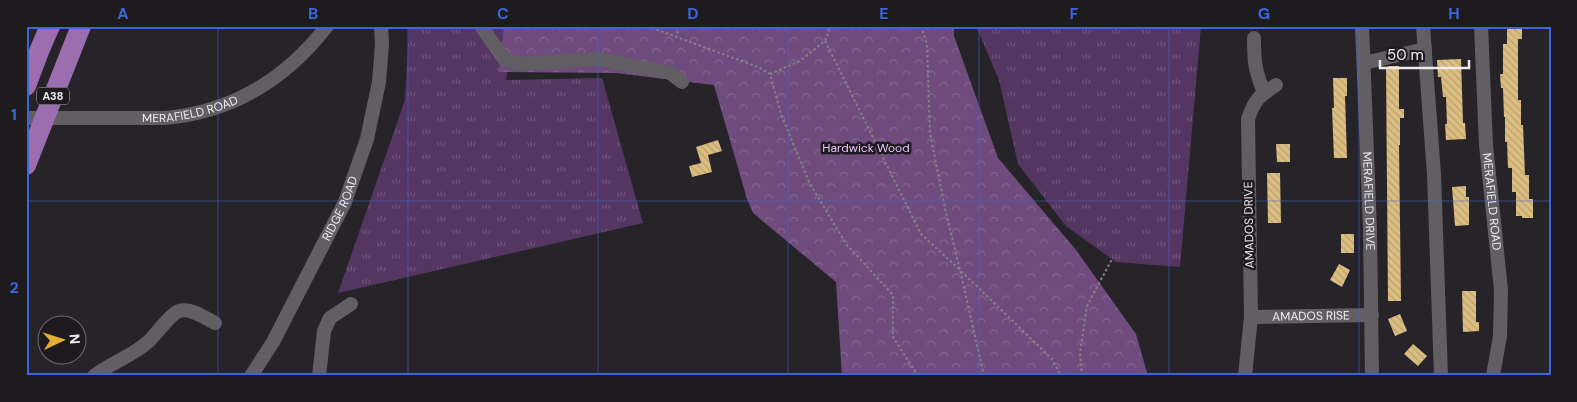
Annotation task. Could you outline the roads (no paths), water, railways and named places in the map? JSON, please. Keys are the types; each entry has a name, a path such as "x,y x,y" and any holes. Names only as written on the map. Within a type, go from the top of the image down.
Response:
{"highway":[{"name":"A38","path":"26,86 50,26"},
{"name":"A38","path":"26,165 81,26"}],"street":[{"name":"MERAFIELD ROAD","path":"26,118 130,119 184,116 207,111 259,88 287,68 309,48 327,26"},
{"name":"RIDGE ROAD","path":"251,376 273,342 346,202 367,139 379,82 382,44 381,26"},
{"path":"481,26 504,60 520,64 597,59 670,73 682,82"},
{"name":"MERAFIELD DRIVE","path":"1362,26 1372,315 1372,376"},
{"path":"1423,26 1434,174 1441,376"},
{"name":"MERAFIELD ROAD","path":"1482,26 1486,145 1501,290 1500,336 1494,376"},
{"path":"1254,38 1254,66 1264,93"},
{"path":"1364,63 1425,49"},
{"name":"AMADOS DRIVE","path":"1245,376 1251,317 1248,119 1253,103 1276,85"},
{"path":"319,376 324,331 330,318 351,304"},
{"path":"94,376 141,348 180,310 193,312 215,323"},
{"name":"AMADOS RISE","path":"1251,317 1372,315"}],"park label":[{"name":"Hardwick Wood","path":"866,148"}]}
